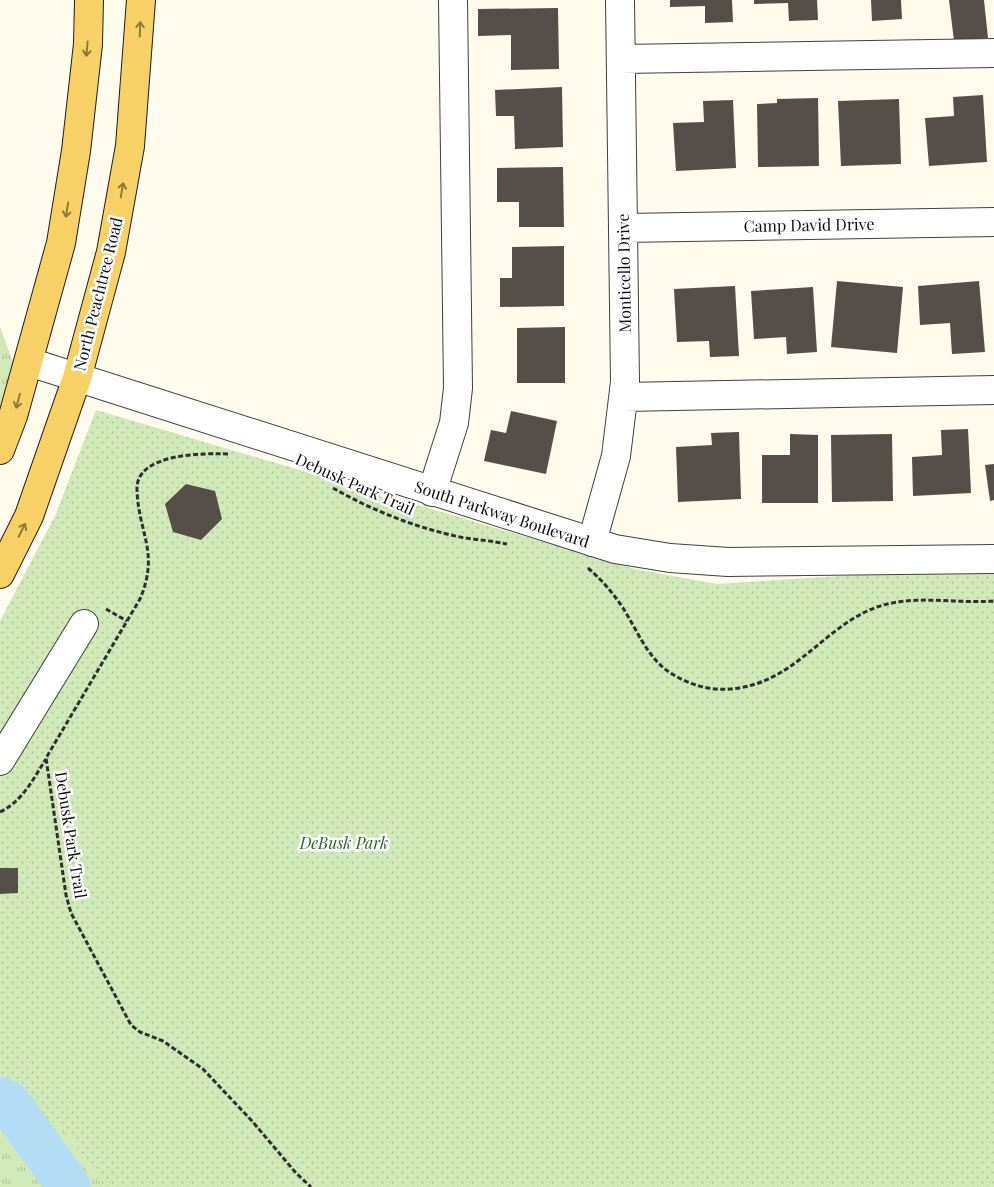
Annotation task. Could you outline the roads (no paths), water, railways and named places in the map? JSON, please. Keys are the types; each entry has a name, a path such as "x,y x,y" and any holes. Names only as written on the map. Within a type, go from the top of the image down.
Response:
{"main road":[{"path":"0,450 13,416 29,362 61,243 76,151 88,44 89,0"},
{"name":"North Peachtree Road","path":"0,574 30,516 77,378 110,252 130,146 141,0"}],"street":[{"path":"432,492 454,423 458,388 453,0"},
{"name":"Monticello Drive","path":"588,554 616,456 624,397 620,0"},
{"path":"621,59 994,53"},
{"name":"Camp David Drive","path":"623,228 994,222"},
{"name":"South Parkway Boulevard","path":"29,362 432,492 588,554 615,550 670,558 728,562 994,559"},
{"path":"624,397 994,390"},
{"path":"0,762 94,615"}],"waterway":[{"path":"0,1099 9,1103 69,1187"}],"park label":[{"name":"DeBusk Park","path":"344,843"}]}
